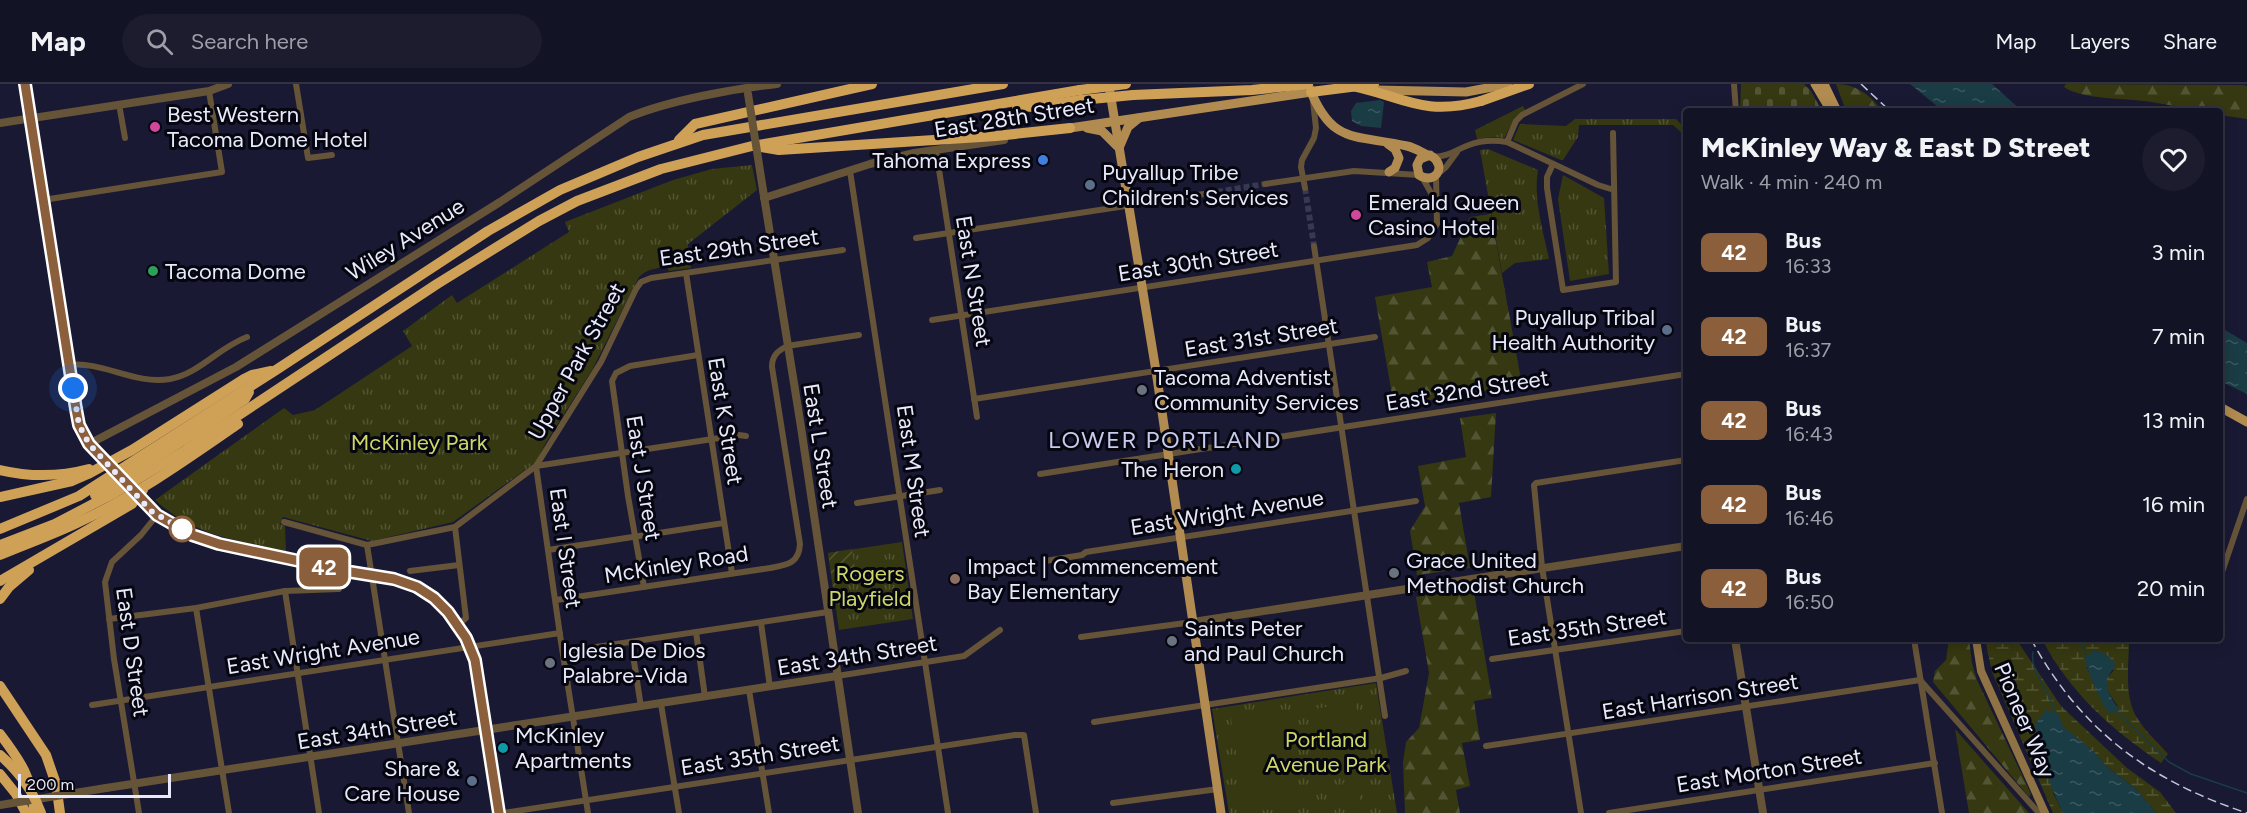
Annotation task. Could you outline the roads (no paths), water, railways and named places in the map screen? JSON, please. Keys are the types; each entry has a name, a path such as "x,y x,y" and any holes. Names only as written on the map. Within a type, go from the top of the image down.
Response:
{"highway":[{"path":"676,143 695,124 872,84"},
{"path":"0,529 79,496 523,209 560,190 676,143 730,129 1003,84"},
{"path":"0,545 55,524 116,492 195,443 437,284 539,221 577,201 661,169 752,146 910,118 1081,95 1126,84"},
{"path":"1342,84 1429,107 1453,107 1481,101 1529,84"},
{"path":"1081,95 1217,92 1290,86 1374,84"},
{"path":"752,146 779,150 996,136 1074,127"},
{"path":"0,555 77,523 147,484 193,455 437,284"},
{"path":"0,497 72,481 117,458 244,379 276,370"},
{"path":"0,538 75,507 102,492 245,399 254,385"},
{"path":"0,468 41,475 80,471 117,458"},
{"path":"0,581 132,504 147,484"},
{"path":"0,599 9,587 25,573 108,519"},
{"path":"0,686 46,755 56,784 60,813"},
{"path":"0,734 26,771 33,795 34,813"},
{"path":"0,747 17,770 23,784 27,813"},
{"path":"0,755 28,786 41,813"},
{"path":"0,774 27,813"}],"main road":[{"path":"1109,84 1156,371 1221,813"},
{"name":"East 28th Street","path":"1074,127 1309,86 1466,92 1508,84"},
{"path":"1815,84 1829,108"},
{"path":"1824,84 1836,108"},
{"path":"1309,86 1323,116 1338,131 1356,138 1399,145 1431,156 1439,162 1438,174 1430,179 1421,176 1417,164 1399,145"},
{"path":"1118,149 1128,127 1141,117"},
{"path":"1074,127 1102,131 1111,138 1118,149"},
{"path":"1383,142 1395,149 1399,156 1398,164 1389,172"},
{"path":"1417,164 1423,157 1431,156"},
{"path":"2223,409 2247,422"},
{"name":"Pioneer Way","path":"1976,642 1981,671 2045,813"}],"street":[{"path":"25,84 79,425 92,447 154,513 192,535 219,544 406,583 426,592 441,604 458,625 470,647 480,689 501,813"},
{"path":"0,123 209,91 228,84"},
{"path":"296,84 308,158 332,154"},
{"name":"Wiley Avenue","path":"92,447 236,368 500,202 629,117 646,110 777,84"},
{"path":"1507,142 1516,121 1522,115 1583,84"},
{"path":"1734,84 1736,108"},
{"path":"1305,188 1303,175 1305,155 1314,138 1316,128 1309,86"},
{"name":"East L Street","path":"747,89 858,813"},
{"path":"43,200 222,172 209,91"},
{"path":"119,104 125,138"},
{"name":"East 28th Street","path":"764,194 914,153 1074,127"},
{"path":"1553,164 1546,177 1563,290 1616,282 1614,133"},
{"path":"1438,174 1466,145 1492,140 1507,142 1598,185 1614,190"},
{"name":"East N Street","path":"936,150 977,417"},
{"path":"1431,156 1457,152"},
{"path":"1389,172 1417,164"},
{"name":"East M Street","path":"850,171 948,813"},
{"path":"1265,184 1303,175 1354,171 1389,172 1421,176 1436,201"},
{"name":"East 30th Street","path":"932,320 1418,245 1428,238 1437,224 1438,174"},
{"path":"916,238 1217,192"},
{"path":"1314,246 1385,716"},
{"name":"East 29th Street","path":"641,282 651,278 843,250"},
{"name":"East K Street","path":"686,273 732,573"},
{"name":"Upper Park Street","path":"284,522 367,545 455,526 537,466 601,362 641,282"},
{"path":"788,346 859,335"},
{"path":"69,365 86,365 145,379 166,379 198,368 227,346 247,337"},
{"name":"East 31st Street","path":"974,399 1375,337"},
{"name":"McKinley Road","path":"556,600 788,564 798,556 800,544 772,367 775,355 788,346"},
{"name":"East J Street","path":"644,587 612,387 614,375 630,366 698,356"},
{"name":"East 32nd Street","path":"1041,474 1683,374"},
{"path":"537,466 739,435 746,436"},
{"path":"1581,813 1542,567 1534,485 1683,460"},
{"name":"East I Street","path":"537,466 588,813"},
{"path":"857,502 940,490"},
{"path":"2223,569 2247,499"},
{"name":"East Wright Avenue","path":"1045,561 1082,555 1086,552 1416,501"},
{"name":"East D Street","path":"139,813 105,582 108,568 154,513"},
{"path":"548,550 724,523"},
{"path":"455,526 466,618 458,625"},
{"path":"367,545 409,813"},
{"path":"1082,638 1683,546"},
{"path":"410,571 459,565"},
{"path":"109,619 196,608 285,591 339,589"},
{"path":"285,591 319,813"},
{"path":"196,608 229,813"},
{"path":"563,652 828,612"},
{"path":"761,623 770,687"},
{"name":"East 34th Street","path":"0,805 964,656 1000,630"},
{"name":"East 35th Street","path":"1492,659 1683,631"},
{"path":"696,632 705,697"},
{"name":"East Wright Avenue","path":"92,705 560,633"},
{"path":"632,642 641,707"},
{"path":"1735,642 1763,813"},
{"path":"1914,642 1942,813"},
{"path":"1094,722 1381,678 1406,671"},
{"path":"1920,680 2039,813"},
{"name":"East Harrison Street","path":"1486,746 1920,680"},
{"path":"749,690 769,813"},
{"path":"661,704 679,813"},
{"name":"East 35th Street","path":"501,813 762,772 1024,735 1036,813"},
{"name":"East Morton Street","path":"1609,813 1935,763"},
{"path":"1113,803 1218,789"}],"water":[{"path":"1910,84 1992,84 2019,108 1939,108"},
{"path":"1380,100 1384,102 1381,128 1361,126 1352,121 1351,111 1356,103"},
{"path":"2223,329 2247,343 2247,394 2223,382"},
{"path":"2093,650 2106,654 2116,664 2107,678 2107,690 2119,711 2109,713 2091,679 2085,659"},
{"path":"2046,710 2058,714 2063,726 2093,751 2107,767 2136,789 2156,813 2063,813 2046,770 2035,724"}],"waterway":[{"path":"2080,642 2087,657"},
{"path":"2033,652 2034,668 2050,699 2055,715"},
{"path":"2116,711 2169,762 2191,774 2247,793"}],"tunnel":[{"path":"1217,192 1265,184"},
{"path":"1305,188 1314,246"}],"railway":[{"path":"1861,84 1887,108"},
{"path":"2033,642 2050,671 2072,700 2095,726 2121,748 2149,768 2179,785 2247,813"}],"place":[{"name":"Best Western Tacoma Dome Hotel","path":"155,127"},
{"name":"Tahoma Express","path":"1043,160"},
{"name":"Puyallup Tribe Children's Services","path":"1090,185"},
{"name":"Emerald Queen Casino Hotel","path":"1356,215"},
{"name":"Tacoma Dome","path":"153,271"},
{"name":"Puyallup Tribal Health Authority","path":"1667,330"},
{"name":"Tacoma Adventist Community Services","path":"1142,390"},
{"name":"The Heron","path":"1236,469"},
{"name":"Grace United Methodist Church","path":"1394,573"},
{"name":"Impact | Commencement Bay Elementary","path":"955,579"},
{"name":"Saints Peter and Paul Church","path":"1172,641"},
{"name":"Iglesia De Dios Palabre-Vida","path":"550,663"},
{"name":"McKinley Apartments","path":"503,748"},
{"name":"Share & Care House","path":"472,781"}],"district":[{"name":"LOWER PORTLAND","path":"1165,440"}],"park label":[{"name":"McKinley Park","path":"419,442"},
{"name":"Rogers Playfield","path":"870,586"},
{"name":"Portland Avenue Park","path":"1326,752"}]}
